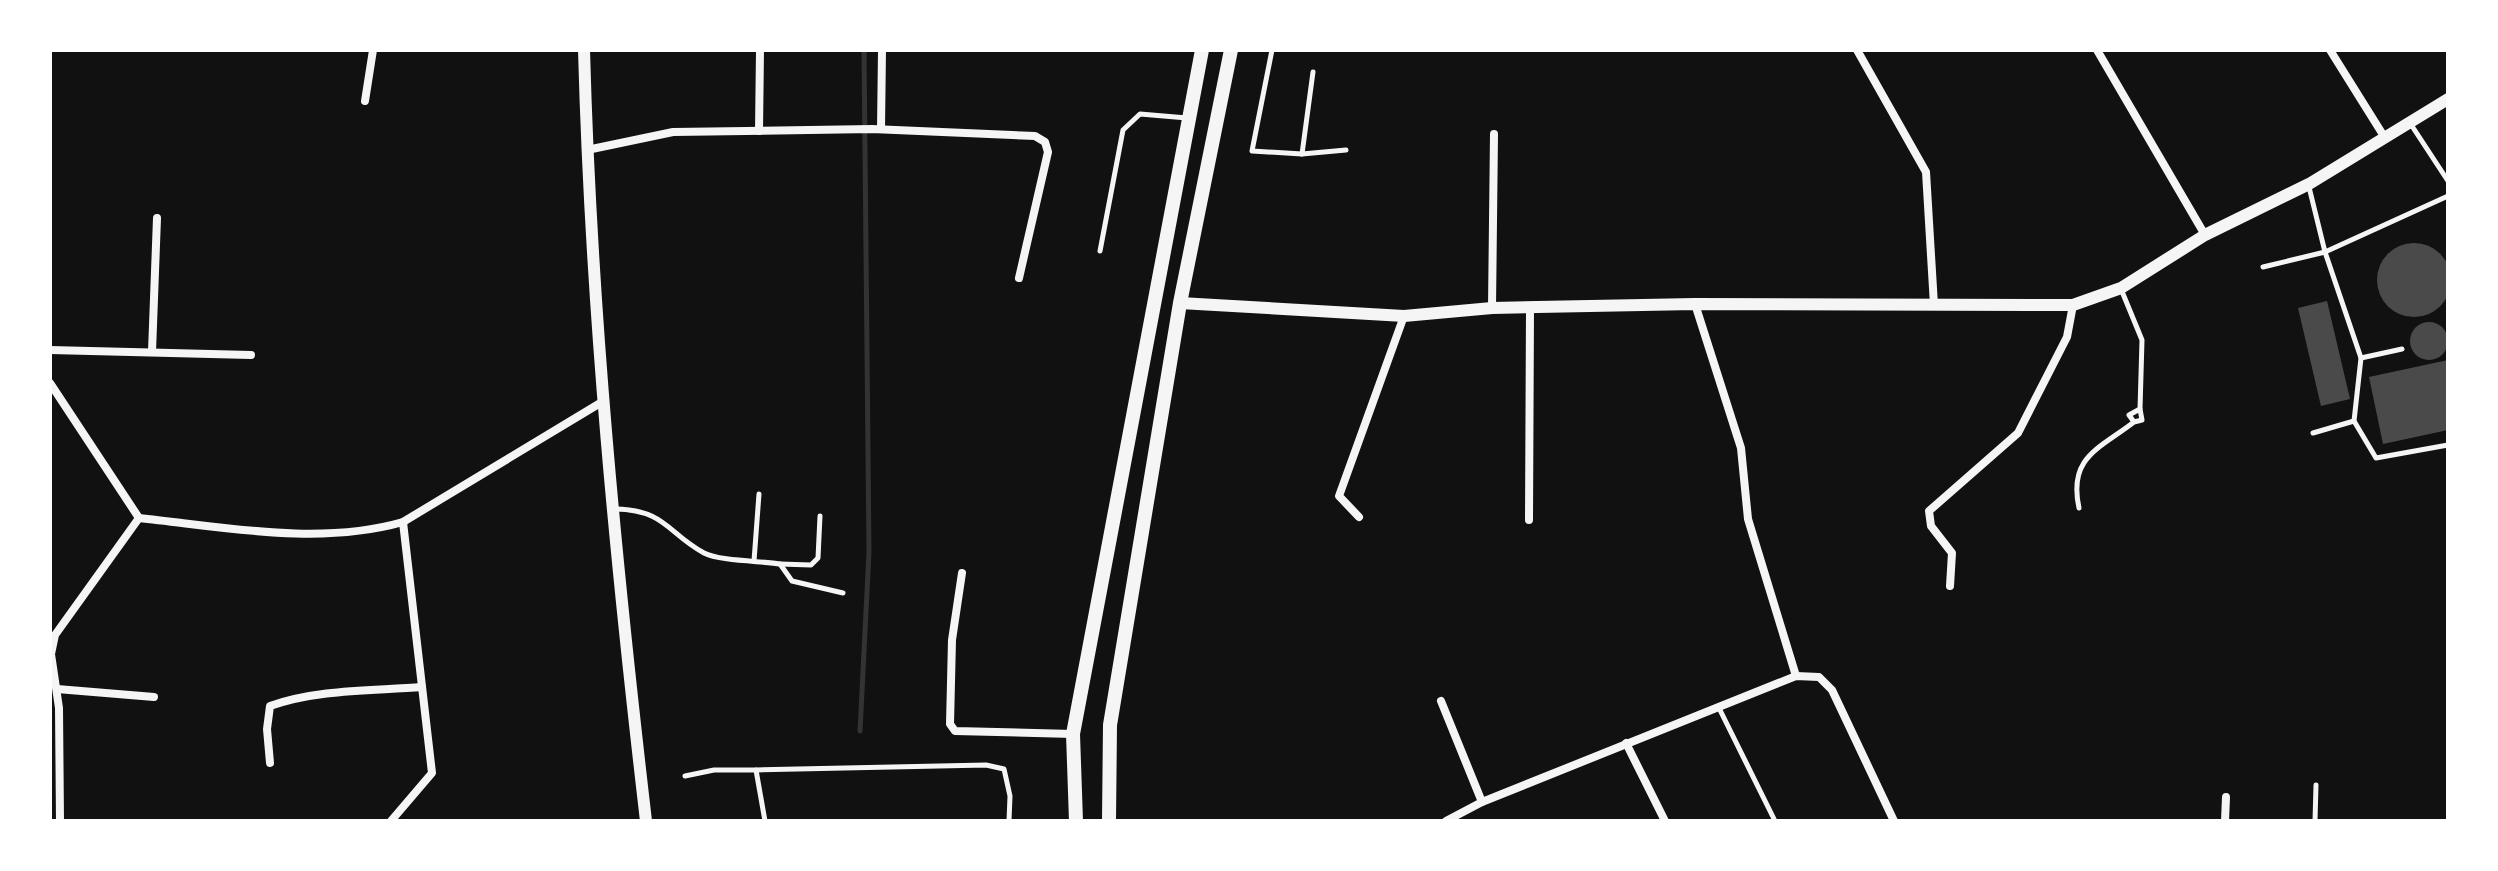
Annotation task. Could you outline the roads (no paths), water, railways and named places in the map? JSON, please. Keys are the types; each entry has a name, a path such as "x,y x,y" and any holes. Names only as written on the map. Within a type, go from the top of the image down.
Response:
{"main road":[{"path":"1076,821 1073,734 1202,50"},
{"path":"1109,821 1110,725 1180,303 1231,50"}],"street":[{"path":"365,101 373,50"},
{"path":"584,50 587,150 610,509 646,821"},
{"path":"759,131 760,50"},
{"path":"876,129 882,50"},
{"path":"1857,50 1926,172 1934,305"},
{"path":"2097,50 2205,235"},
{"path":"2330,50 2385,138"},
{"path":"1180,303 1404,316 1492,308 1695,304 2073,305 2121,288 2205,235 2309,184 2448,99"},
{"path":"587,150 673,132 876,129 1035,136 1045,142 1048,152 1019,278"},
{"path":"1492,308 1494,134"},
{"path":"152,352 157,218"},
{"path":"1695,304 1741,448 1748,519 1796,676"},
{"path":"1950,586 1952,553 1931,526 1929,511 2018,433 2067,337 2073,305"},
{"path":"1529,520 1530,308"},
{"path":"1359,517 1339,496 1404,316"},
{"path":"50,350 251,355"},
{"path":"50,383 139,518"},
{"path":"139,518 283,533 370,532 403,522 602,402"},
{"path":"60,821 57,689 51,654 55,635 139,518"},
{"path":"391,821 432,773 403,522"},
{"path":"962,573 952,640 950,724 955,731 1073,734"},
{"path":"1446,821 1482,802 1796,676 1819,677 1832,690 1894,821"},
{"path":"270,763 267,729 270,706 295,697 422,687"},
{"path":"57,689 154,697"},
{"path":"1441,701 1482,802"},
{"path":"1626,743 1665,821"},
{"path":"2225,821 2226,797"}],"lane":[{"path":"1272,50 1252,151 1302,154 1346,150"},
{"path":"1302,154 1313,72"},
{"path":"1100,251 1123,130 1140,114 1188,118"},
{"path":"2410,122 2448,181"},
{"path":"2309,184 2325,252 2361,358 2354,421 2376,458 2448,445"},
{"path":"2263,267 2325,252 2448,196"},
{"path":"2079,508 2074,486 2079,468 2091,452 2134,422 2129,415 2140,409 2142,340 2121,288"},
{"path":"2361,358 2402,349"},
{"path":"2313,433 2354,421"},
{"path":"754,561 759,494"},
{"path":"610,509 632,510 661,519 705,554 780,564 811,565 818,558 820,516"},
{"path":"780,564 792,581 843,593"},
{"path":"1718,705 1775,821"},
{"path":"685,776 714,770 986,765 1004,769 1010,796 1009,821"},
{"path":"756,770 765,821"},
{"path":"2315,821 2316,785"}],"waterway":[{"path":"860,731 869,552 864,50"}]}
